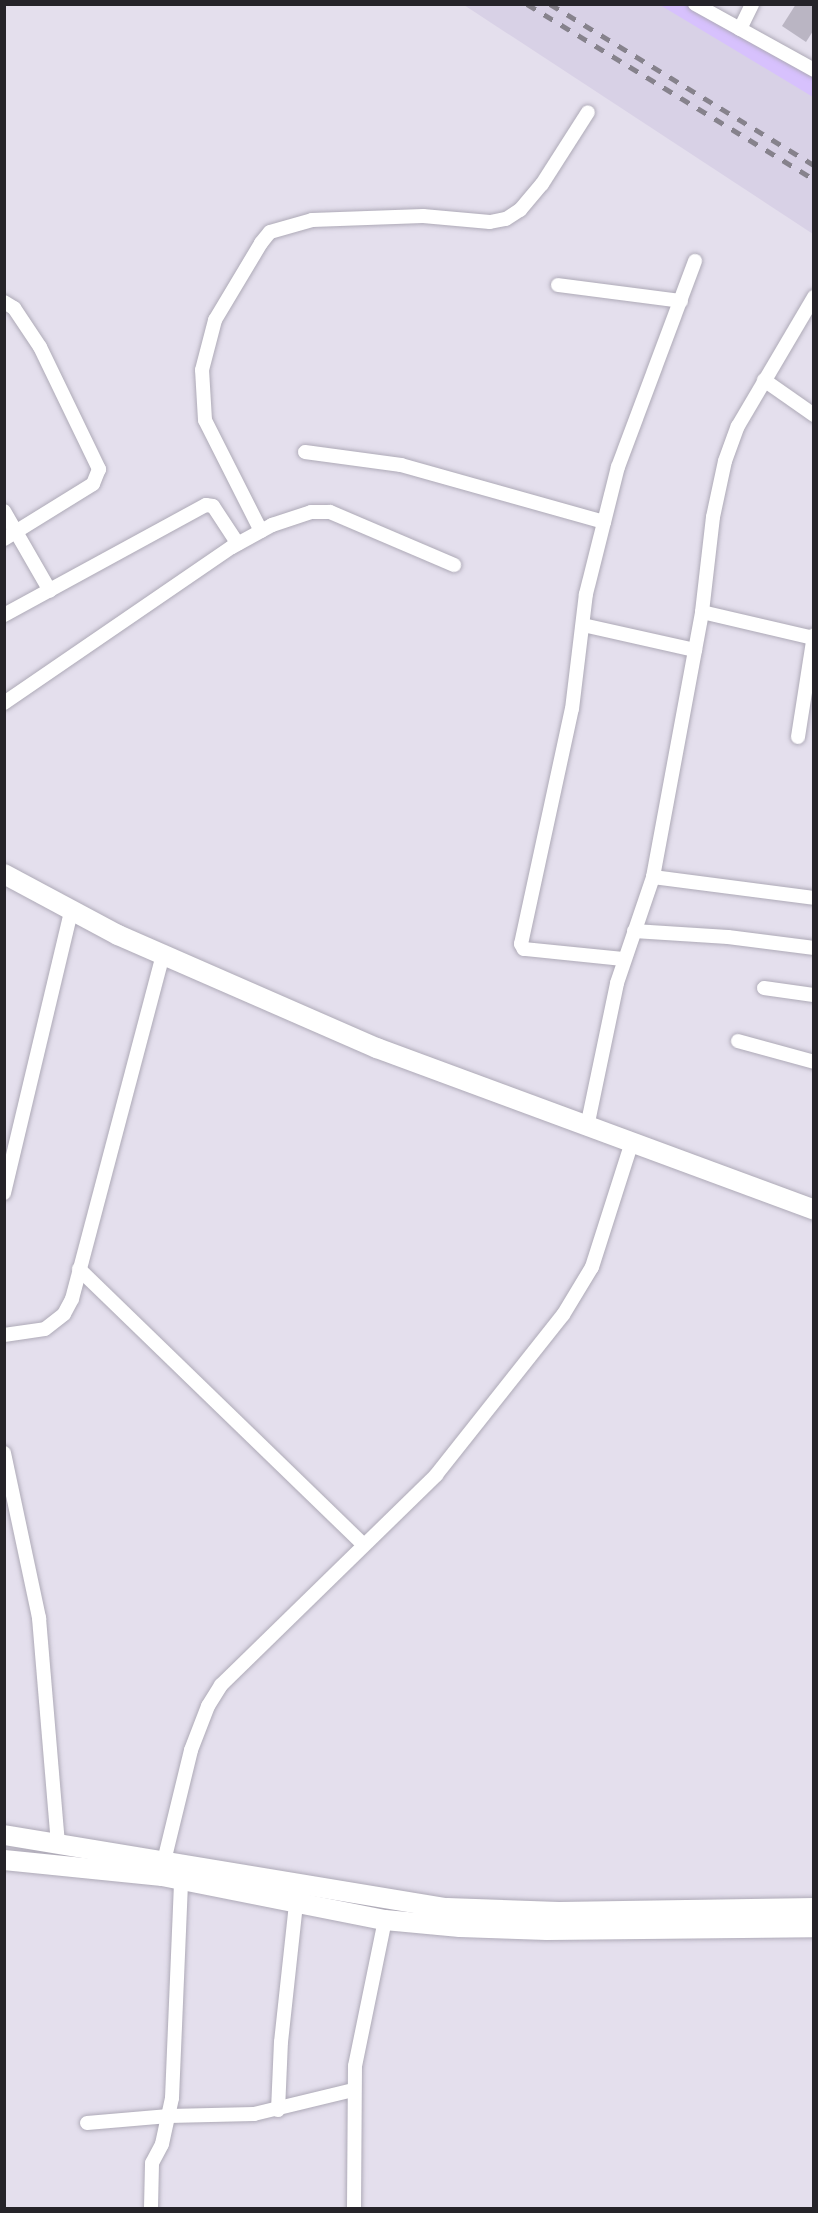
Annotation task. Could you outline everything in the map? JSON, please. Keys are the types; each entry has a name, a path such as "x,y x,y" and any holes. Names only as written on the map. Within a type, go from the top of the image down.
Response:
{"main road":[{"path":"4,874 71,911 163,956 387,1052 631,1145 813,1210"},
{"path":"4,1836 164,1861 365,1898 447,1908 559,1912 813,1908"},
{"path":"4,1860 181,1880 385,1920 547,1930 813,1927"}],"street":[{"path":"695,4 813,70"},
{"path":"740,29 752,4"},
{"path":"261,531 205,420 202,370 215,320 261,243 270,232 312,220 506,219 520,210 542,184 588,112"},
{"path":"623,959 524,949 521,944 572,709 583,625 618,467 695,261"},
{"path":"558,285 681,301"},
{"path":"587,1127 623,959 653,878 702,612 717,488 731,441 813,297"},
{"path":"4,302 14,308 40,347 99,470 93,484 11,536"},
{"path":"764,380 813,415"},
{"path":"306,452 401,465 604,522"},
{"path":"4,615 206,505 213,506 238,544"},
{"path":"4,511 11,536 50,591"},
{"path":"4,703 238,544 261,531 311,512 330,512 454,565"},
{"path":"702,612 813,637 798,737"},
{"path":"583,625 695,650"},
{"path":"653,878 813,898"},
{"path":"4,1193 71,911"},
{"path":"634,931 813,948"},
{"path":"4,1335 45,1329 55,1322 72,1299 163,956"},
{"path":"764,988 813,995"},
{"path":"738,1041 813,1062"},
{"path":"164,1861 191,1750 208,1706 231,1674 436,1475 581,1289 592,1267 631,1145"},
{"path":"80,1269 363,1544"},
{"path":"4,1453 39,1618 58,1843"},
{"path":"151,2208 152,2163 162,2144 169,2116 181,1880"},
{"path":"278,2110 280,2042 296,1903"},
{"path":"354,2208 353,2090 364,2013 385,1920"},
{"path":"87,2123 169,2116 254,2115 353,2090"}],"shaded area":[{"path":"464,5 662,5 813,94 813,234"},
{"path":"660,5 705,5 813,63 813,97"}],"building":[{"path":"796,4 813,4 813,31 806,42 782,26"}],"railway":[{"path":"527,4 814,179"},
{"path":"550,4 814,165"}]}
